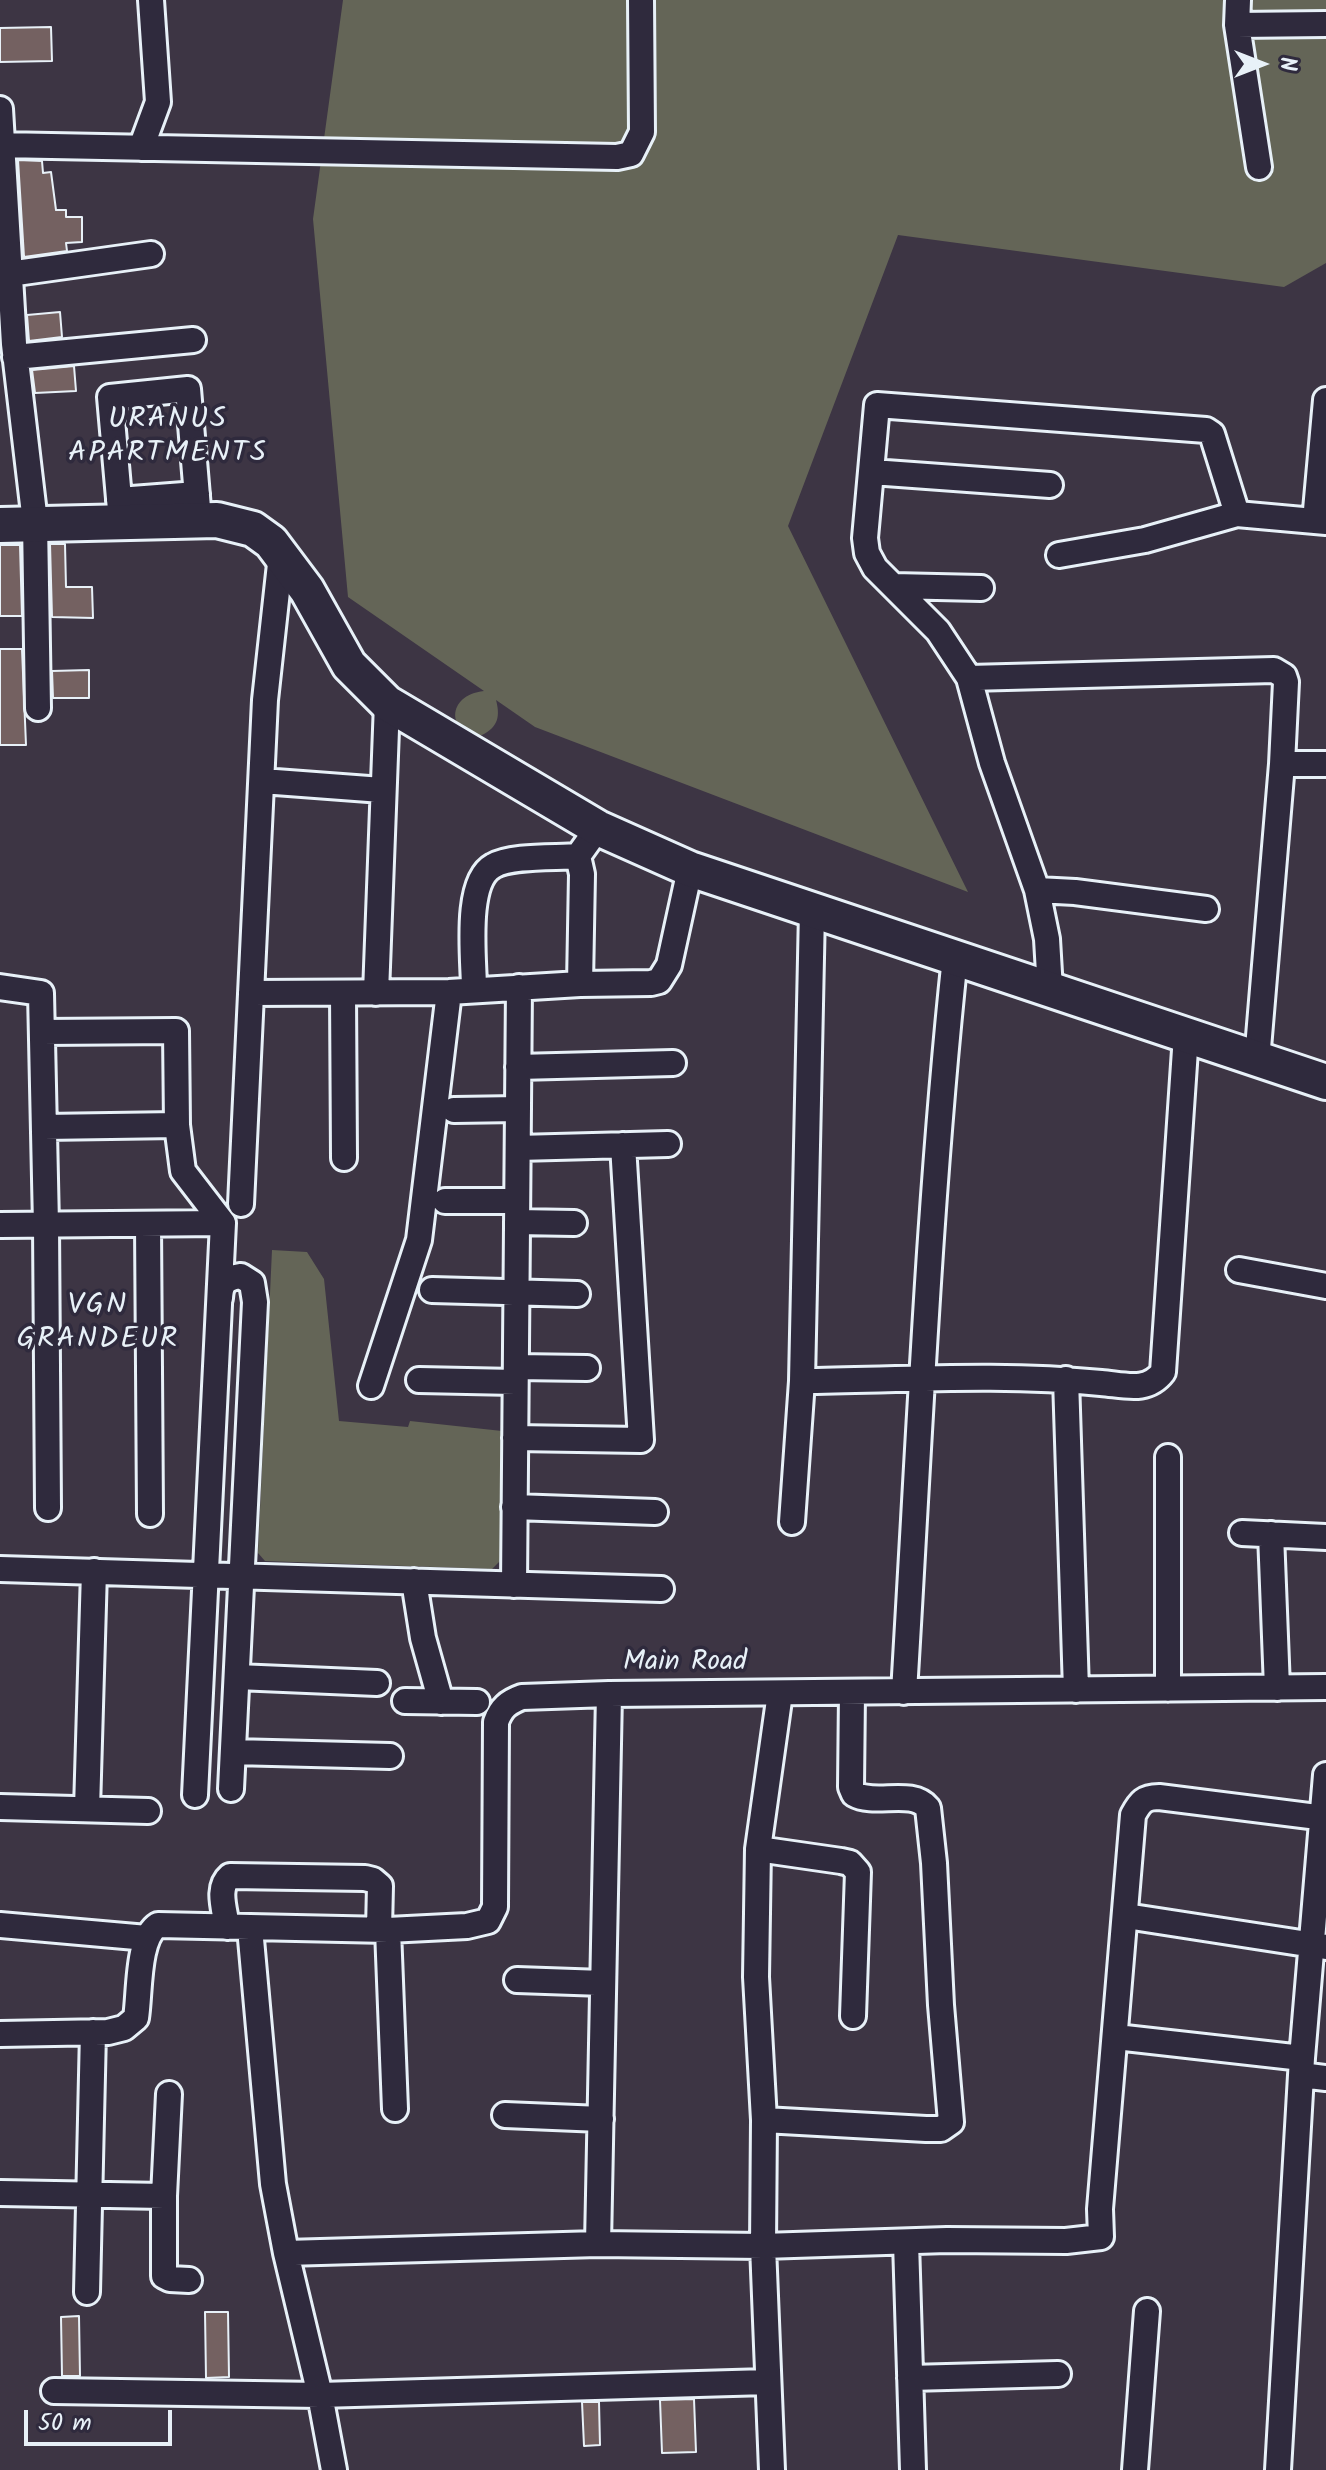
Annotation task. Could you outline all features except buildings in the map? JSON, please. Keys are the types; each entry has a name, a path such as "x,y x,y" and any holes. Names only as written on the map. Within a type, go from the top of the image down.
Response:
{"street":[{"path":"141,148 158,102 151,0"},
{"path":"2,145 601,157 631,154 642,132 641,0"},
{"path":"1238,0 1237,25 1259,167"},
{"path":"1237,25 1326,24"},
{"path":"0,109 15,357 35,522 38,708"},
{"path":"9,274 151,254"},
{"path":"15,357 193,340"},
{"path":"120,511 110,397 188,389 198,507"},
{"path":"1059,555 1145,540 1237,514 1320,521 1326,400"},
{"path":"1050,990 1047,939 1037,890 992,763 969,678 938,631 875,568 867,553 865,538 877,405 1206,430 1212,434 1237,514"},
{"path":"872,472 1050,485"},
{"path":"0,525 120,511 198,507 253,529 271,542 307,590 349,665 387,703 598,828 690,869 1326,1082"},
{"path":"241,1204 265,700 281,555"},
{"path":"893,586 981,588"},
{"path":"969,678 1274,670 1284,676 1282,764 1257,1060"},
{"path":"376,993 387,703"},
{"path":"1282,764 1326,764"},
{"path":"262,781 382,790"},
{"path":"580,984 582,874 578,856 598,828"},
{"path":"474,989 474,895 483,876 493,865 514,860 578,856"},
{"path":"251,993 449,992 651,983 663,976 669,965 690,869"},
{"path":"1037,890 1206,909"},
{"path":"792,1522 802,1381 812,911"},
{"path":"904,1692 924,1316 937,1131 955,957"},
{"path":"0,987 41,993 48,1508"},
{"path":"514,1585 519,987"},
{"path":"371,1386 419,1240 449,992"},
{"path":"343,993 344,1158"},
{"path":"42,1032 176,1031 177,1125 183,1171 223,1223 195,1795"},
{"path":"802,1381 1066,1379 1147,1386 1156,1382 1163,1372 1186,1035"},
{"path":"518,1067 673,1063"},
{"path":"454,1110 518,1109"},
{"path":"44,1127 177,1125"},
{"path":"518,1148 668,1144"},
{"path":"515,1438 641,1440 623,1145"},
{"path":"445,1201 574,1223"},
{"path":"0,1225 223,1223"},
{"path":"148,1224 150,1514"},
{"path":"1239,1270 1326,1286"},
{"path":"220,1298 226,1279 241,1276 252,1283 255,1302 231,1789"},
{"path":"432,1290 577,1294"},
{"path":"419,1380 587,1368"},
{"path":"1066,1379 1076,1690"},
{"path":"1168,1457 1168,1689"},
{"path":"514,1507 655,1512"},
{"path":"1242,1533 1326,1537"},
{"path":"1271,1534 1277,1688"},
{"path":"0,1569 661,1589"},
{"path":"87,1809 94,1571"},
{"path":"414,1581 423,1638 441,1702"},
{"path":"237,1677 377,1683"},
{"name":"Main Road","path":"147,1938 150,1930 158,1925 384,1930 488,1921 495,1907 496,1722 510,1701 522,1697 1326,1687"},
{"path":"772,2470 763,2246 764,2120 756,1977 758,1849 780,1693"},
{"path":"764,2120 926,2129 941,2129 951,2122 928,1808 916,1799 865,1799 854,1794 851,1787 852,1693"},
{"path":"598,2244 609,1694"},
{"path":"405,1701 477,1702"},
{"path":"233,1752 390,1756"},
{"path":"1278,2470 1302,2066 1319,1946 1326,1775"},
{"path":"286,2253 598,2244 763,2246 947,2240 1066,2241 1101,2237 1100,2209 1133,1815 1140,1802 1148,1797 1324,1818"},
{"path":"0,1807 148,1811"},
{"path":"758,1849 850,1863 858,1872 853,2016"},
{"path":"334,2470 273,2184 238,1927 222,1889 224,1881 230,1876 365,1878 380,1886 395,2109"},
{"path":"1126,1916 1319,1946"},
{"path":"0,1925 147,1938 136,2018 124,2028 93,2032 0,2034"},
{"path":"517,1980 603,1983"},
{"path":"87,2292 93,2032"},
{"path":"1116,2037 1302,2066 1326,2078"},
{"path":"169,2094 164,2276 189,2280"},
{"path":"505,2115 601,2119"},
{"path":"0,2193 164,2196"},
{"path":"906,2242 913,2470"},
{"path":"1135,2470 1147,2311"},
{"path":"910,2378 1058,2374"},
{"path":"54,2391 320,2395 767,2382"}],"green space":[{"path":"343,0 1326,0 1326,263 1284,287 898,235 788,526 968,892 535,727 496,700 498,716 495,724 482,735 470,734 457,723 457,707 471,694 484,691 348,597 313,219"},
{"path":"272,1250 307,1252 324,1279 339,1421 408,1427 410,1421 502,1431 501,1560 492,1569 265,1561 258,1553"}],"district":[{"name":"URANUS APARTMENTS","path":"168,439"},
{"name":"VGN GRANDEUR","path":"98,1325"}]}
